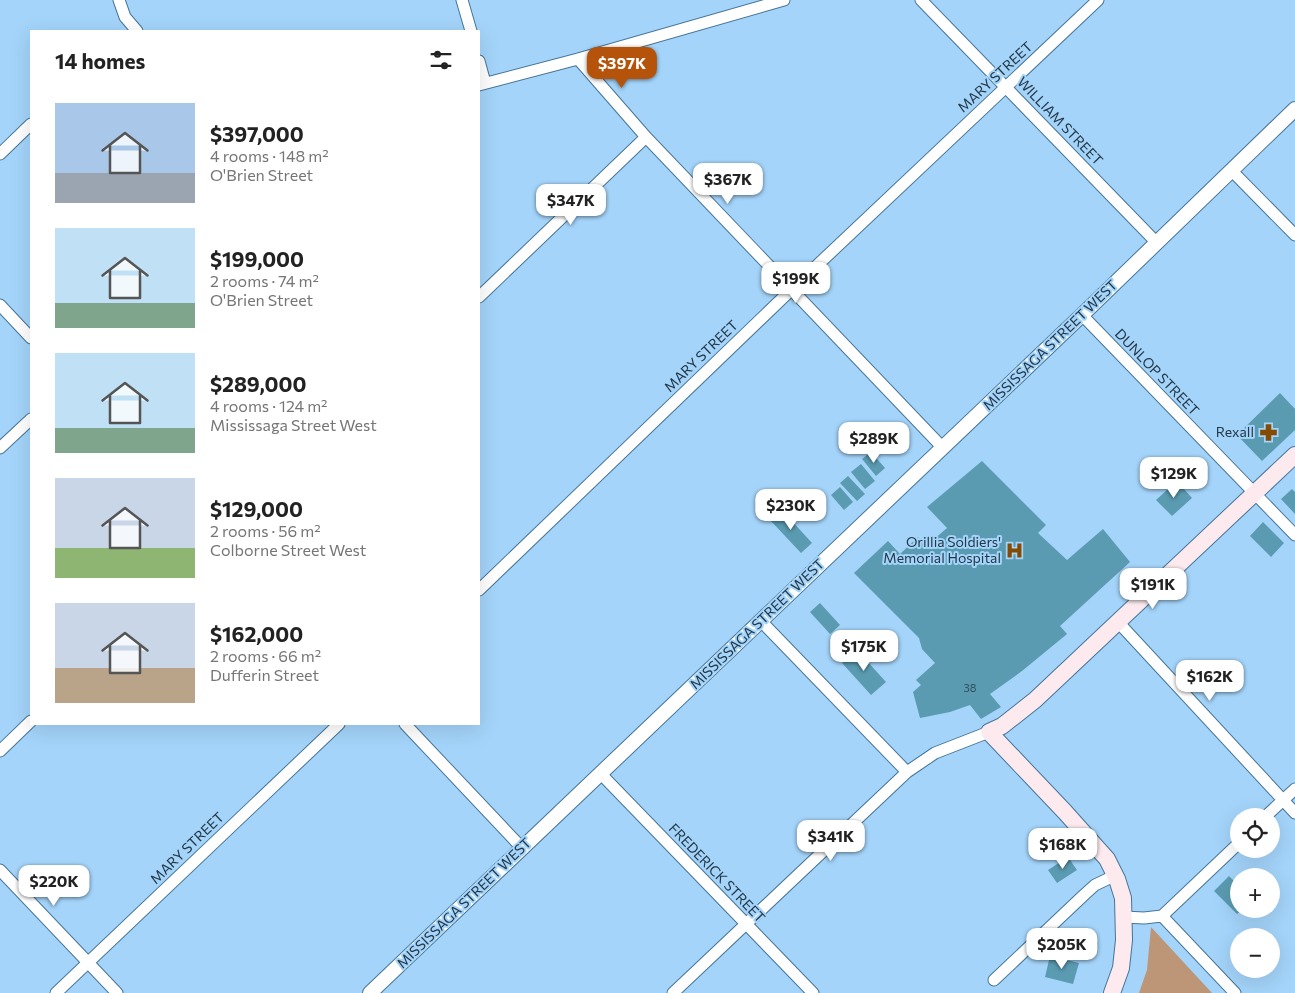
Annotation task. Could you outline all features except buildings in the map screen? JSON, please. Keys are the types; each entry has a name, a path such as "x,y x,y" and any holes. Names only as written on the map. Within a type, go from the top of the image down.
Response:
{"main road":[{"path":"1112,993 1121,968 1124,916 1123,898 1116,875 1107,859 989,732 1002,726 1030,704 1295,455"}],"street":[{"path":"120,0 121,9 134,30"},
{"path":"462,0 470,30"},
{"path":"480,69 482,84 578,59 784,0"},
{"name":"WILLIAM STREET","path":"921,0 1156,242"},
{"name":"MARY STREET","path":"480,589 791,290 1098,0"},
{"path":"578,59 646,137 943,448"},
{"name":"MISSISSAGA STREET WEST","path":"370,993 943,448 1295,109"},
{"path":"0,154 30,125"},
{"path":"480,296 646,137"},
{"path":"1232,170 1295,235"},
{"path":"0,305 30,337"},
{"name":"DUNLOP STREET","path":"1082,315 1295,535"},
{"path":"0,448 30,420"},
{"path":"761,621 907,772"},
{"path":"1118,622 1295,813"},
{"path":"0,751 30,723"},
{"name":"MARY STREET","path":"56,993 338,725"},
{"path":"406,725 522,848"},
{"path":"673,993 907,772 935,753 989,732"},
{"name":"FREDERICK STREET","path":"600,773 813,993"},
{"path":"1275,808 1295,788"},
{"path":"1124,916 1144,918 1162,916 1230,852"},
{"path":"0,870 117,993"},
{"path":"994,980 1094,886 1116,875"},
{"path":"1162,916 1235,993"}],"shaded area":[{"path":"1151,927 1212,993 1139,993 1147,970"}],"place":[{"name":"Rexall","path":"1268,432"},
{"name":"Orillia Soldiers' Memorial Hospital","path":"1015,550"}]}
